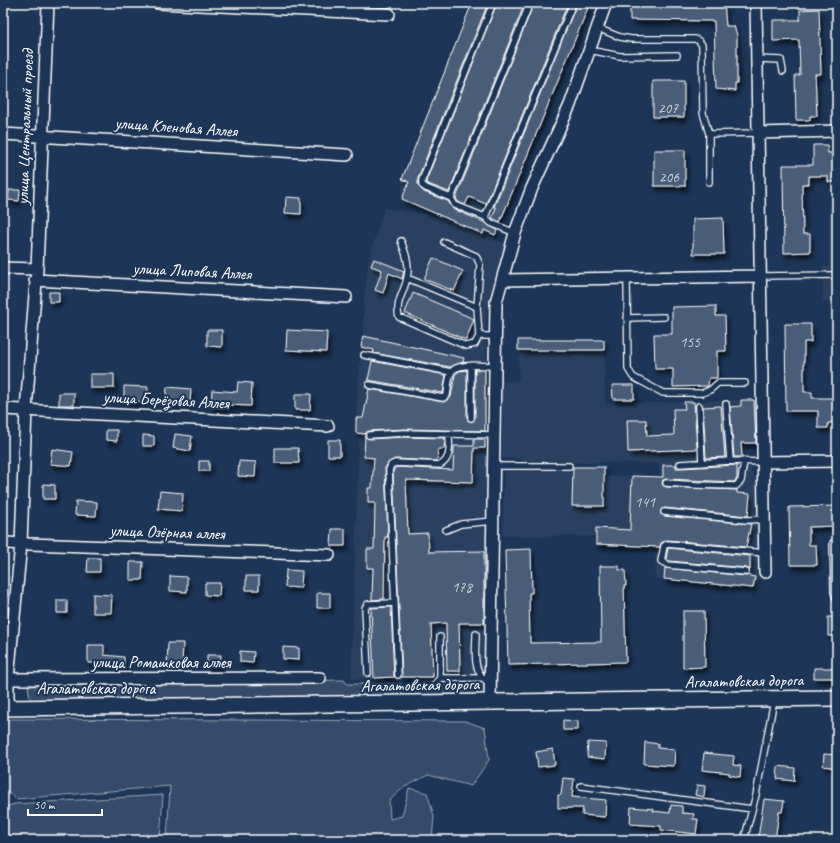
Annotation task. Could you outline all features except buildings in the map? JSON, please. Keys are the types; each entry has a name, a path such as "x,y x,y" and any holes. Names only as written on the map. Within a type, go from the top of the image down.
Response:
{"main road":[{"name":"Агалатовская дорога","path":"6,708 490,704 837,698"}],"street":[{"name":"улица Центральный проезд","path":"6,708 5,679 21,544 26,410 36,275 48,3"},
{"path":"158,3 389,14"},
{"path":"490,704 496,302 515,233 532,188 570,105 606,3"},
{"path":"756,3 765,572"},
{"path":"758,133 837,132"},
{"name":"улица Кленовая Аллея","path":"3,134 347,155"},
{"name":"улица Липовая Аллея","path":"3,268 36,275 346,297"},
{"path":"502,280 760,276"},
{"name":"улица Берёзовая Аллея","path":"3,409 328,426"},
{"path":"763,462 837,461"},
{"name":"улица Озёрная аллея","path":"3,543 329,555"},
{"name":"улица Ромашковая аллея","path":"5,679 320,678"}],"lane":[{"path":"493,3 422,180 422,185 451,198 455,205 485,217 491,223 515,233"},
{"path":"451,198 530,3"},
{"path":"485,217 573,3"},
{"path":"597,28 620,37 631,39 695,38 702,45 703,113 709,134 709,182"},
{"path":"589,50 620,56 677,55"},
{"path":"757,59 776,58 781,60 783,71"},
{"path":"709,134 758,133"},
{"path":"401,241 408,261 407,278 397,308 399,318 466,346 474,344 479,336 477,307 480,265 476,256 444,242"},
{"path":"760,276 837,275"},
{"path":"407,278 477,307"},
{"path":"627,278 628,369 633,377 663,394 702,393 710,390 718,383 745,383"},
{"path":"628,318 664,317"},
{"path":"479,336 495,336"},
{"path":"364,354 451,372"},
{"path":"471,366 471,418"},
{"path":"369,385 443,398 447,395 451,372 455,368 495,366"},
{"path":"726,404 730,461"},
{"path":"699,406 702,463"},
{"path":"369,435 404,433 494,435"},
{"path":"398,675 389,470 391,465 395,463 440,465 446,462 449,457 449,434"},
{"path":"680,464 730,461 763,462"},
{"path":"666,482 696,486 736,486 741,481 744,461"},
{"path":"493,466 569,466"},
{"path":"664,512 747,520 764,519"},
{"path":"446,530 461,524 493,521"},
{"path":"833,543 834,592 837,600"},
{"path":"746,572 668,565 661,561 662,551 664,546 667,544 765,553"},
{"path":"368,673 365,608 368,604 395,603"},
{"path":"476,634 476,668 481,678 490,684"},
{"path":"435,684 440,678 440,637"},
{"path":"440,678 481,678"},
{"path":"744,840 752,809 774,699"},
{"path":"581,786 752,809"}],"shaded area":[{"path":"472,3 590,3 494,238 506,244 490,294 486,315 485,447 489,448 486,688 479,695 414,696 413,677 351,679 359,433 356,433 356,418 363,336 364,299 369,259 384,208 441,217 442,215 402,199 402,179"},
{"path":"829,205 837,205 837,348 831,349 830,301 823,301 823,267 829,267"},
{"path":"518,340 604,340 605,404 741,400 743,443 751,464 751,472 758,482 758,588 655,578 656,547 596,544 596,536 503,536 504,470 572,470 572,467 604,467 604,476 660,476 660,463 525,462 519,459 502,458 502,381 519,380"},
{"path":"344,680 347,684 401,684 402,696 30,700 28,686"},
{"path":"3,719 465,721 485,728 489,760 471,786 428,775 403,788 389,801 390,819 402,816 409,788 427,793 434,816 432,840 167,840 170,786 16,799 3,788"},
{"path":"163,795 160,840 3,840 3,808 14,804"}]}
